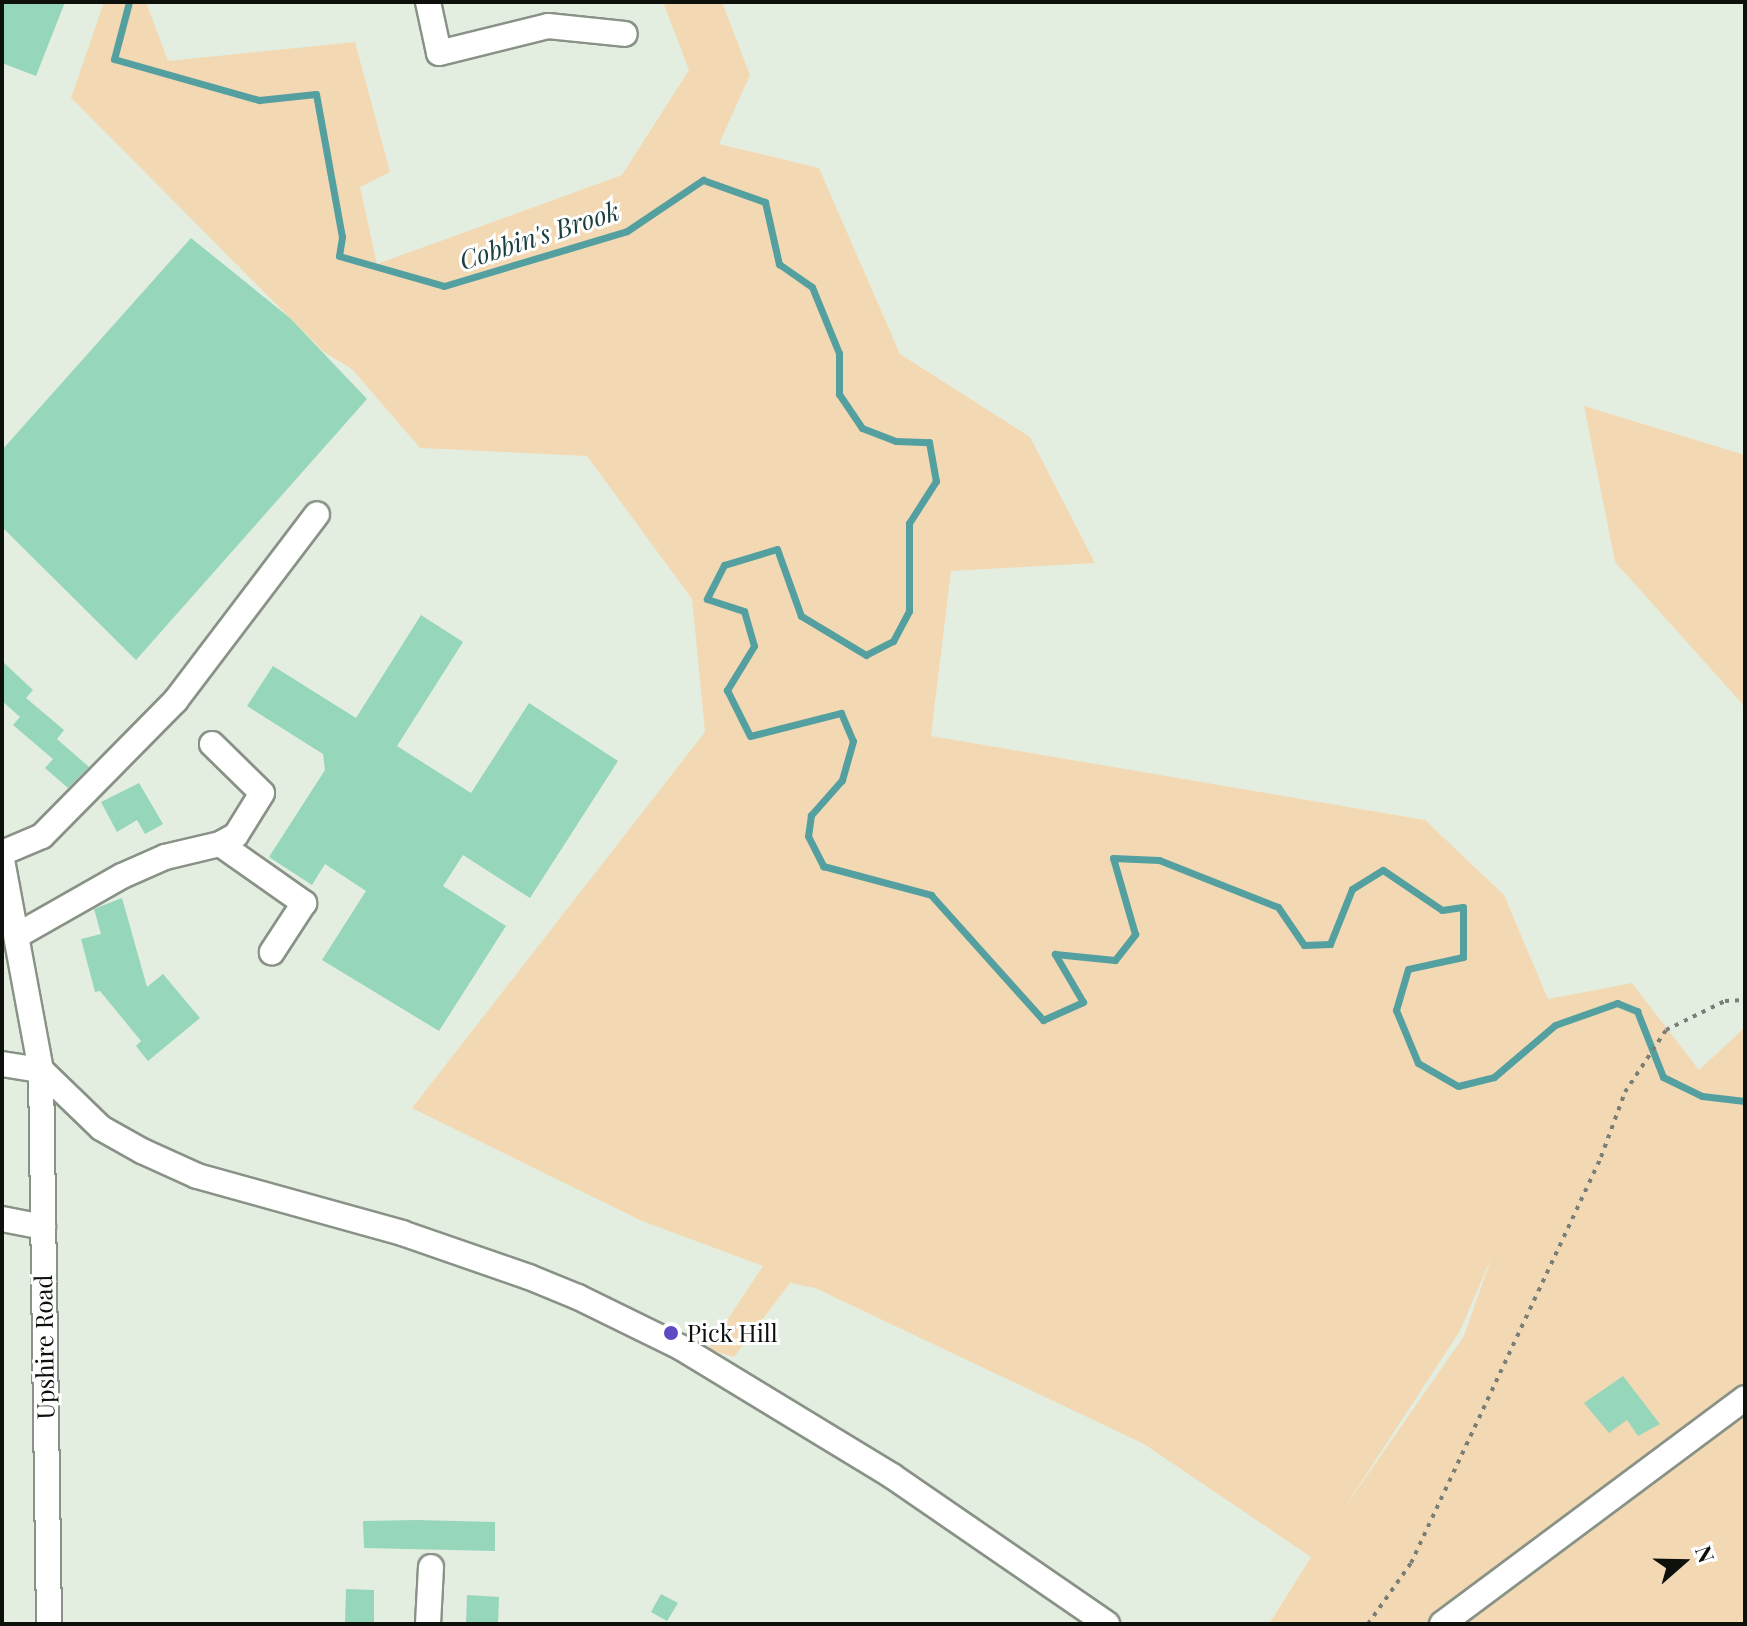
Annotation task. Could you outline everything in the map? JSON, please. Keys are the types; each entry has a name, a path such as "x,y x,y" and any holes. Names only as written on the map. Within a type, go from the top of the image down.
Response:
{"street":[{"path":"428,2 439,53 548,26 625,34"},
{"path":"2,853 42,836 176,700 317,514"},
{"path":"18,935 122,876 165,857 220,844 236,835 262,793 212,744"},
{"path":"220,844 304,903 272,952"},
{"name":"Upshire Road","path":"2,860 41,1070 49,1624"},
{"path":"2,1064 41,1070 101,1128 197,1176 402,1233 486,1262 578,1297 680,1347 892,1476 1107,1624"},
{"path":"2,1219 43,1227"},
{"path":"1442,1624 1745,1398"},
{"path":"428,1624 431,1567"}],"path":[{"path":"1368,1624 1411,1563 1601,1157 1625,1092 1666,1030 1725,1001 1745,1000"}],"shaded area":[{"path":"104,2 146,2 168,61 355,42 390,172 360,187 377,264 622,175 689,70 663,2 722,2 750,75 719,144 819,168 900,354 1030,437 1095,563 951,571 931,736 1425,820 1504,895 1548,999 1632,983 1699,1070 1743,1029 1745,1017 1745,1624 1269,1624 1311,1557 1144,1444 815,1288 790,1283 734,1357 708,1349 763,1266 642,1221 412,1108 705,732 692,599 587,456 420,448 352,369 324,352 71,98","holes":["1492,1256 1464,1336 1343,1510 1460,1331"]},
{"path":"1584,406 1745,455 1745,707 1615,562"}],"building":[{"path":"2,2 65,2 36,76 2,63"},
{"path":"191,238 290,318 367,399 136,660 2,527 2,450"},
{"path":"421,615 463,642 397,746 471,793 529,703 618,761 530,898 463,855 443,886 506,926 439,1031 322,960 366,891 325,864 312,885 269,857 325,770 323,754 247,706 273,666 356,718"},
{"path":"2,661 33,690 26,698 64,730 57,739 89,767 68,788 45,768 53,759 13,725 20,717 2,701"},
{"path":"139,783 163,824 145,834 137,820 117,832 101,802"},
{"path":"122,898 147,987 163,974 200,1018 148,1061 136,1046 141,1041 100,991 95,992 81,939 101,934 94,909"},
{"path":"1623,1376 1660,1424 1638,1436 1627,1420 1609,1433 1584,1403"},
{"path":"363,1521 495,1522 495,1551 364,1548"},
{"path":"346,1589 374,1590 374,1624 345,1624"},
{"path":"661,1594 678,1603 667,1621 651,1612"},
{"path":"467,1595 499,1597 498,1624 466,1624"}],"waterway":[{"name":"Cobbin's Brook","path":"129,2 114,59 259,100 316,94 342,237 339,256 444,286 627,231 703,180 765,202 779,264 812,287 839,353 839,394 862,428 896,441 929,442 936,481 909,523 909,611 893,641 866,655 801,616 777,549 724,565 707,599 744,611 754,646 727,690 750,736 841,713 853,741 842,780 811,815 808,836 823,866 931,895 1043,1020 1083,1002 1055,954 1115,960 1135,934 1113,858 1159,860 1278,907 1304,945 1330,944 1352,889 1383,870 1442,910 1463,907 1463,957 1408,969 1396,1010 1418,1063 1458,1086 1494,1077 1555,1025 1617,1003 1637,1011 1663,1077 1702,1096 1745,1101"}],"place":[{"name":"Pick Hill","path":"671,1333"}]}
